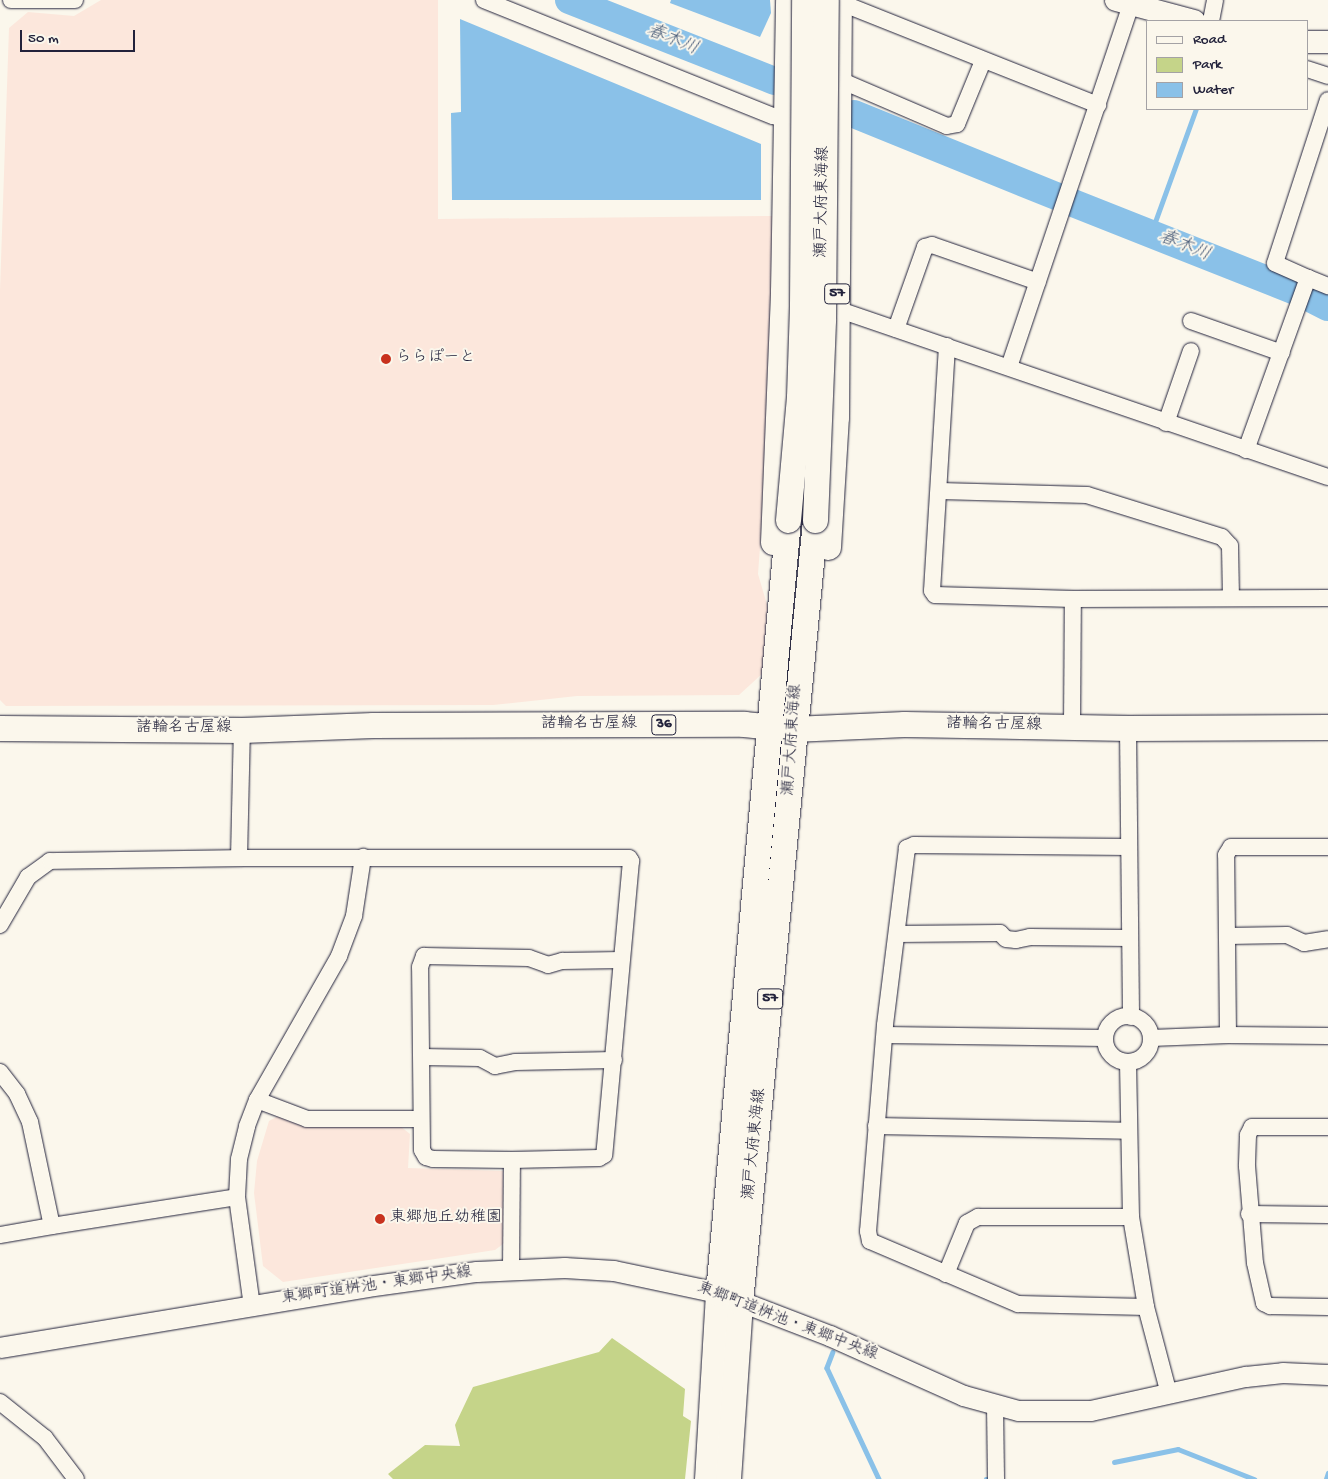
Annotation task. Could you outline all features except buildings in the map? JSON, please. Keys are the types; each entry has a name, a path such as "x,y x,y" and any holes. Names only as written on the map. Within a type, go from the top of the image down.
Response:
{"main road":[{"name":"57","path":"782,586 772,557 783,291 788,0"},
{"name":"瀬戸大府東海線","path":"706,1479 729,1298 781,728 782,586 799,397 802,305 804,0"},
{"name":"57","path":"808,582 827,556 836,418 840,80 834,1"},
{"name":"瀬戸大府東海線","path":"781,728 808,582 815,520 834,1"},
{"path":"1123,2 1190,20"},
{"path":"1308,42 1328,42"},
{"name":"諸輪名古屋線","path":"0,728 242,730 373,725 781,728 904,724 1128,728 1328,726"},
{"name":"瀬戸大府東海線","path":"728,1479 729,1298"}],"street":[{"path":"11,0 76,0"},
{"path":"484,0 773,116 787,119 838,140"},
{"path":"1211,20 1216,0"},
{"path":"834,1 1098,105"},
{"path":"1009,367 1098,105 1123,2"},
{"path":"840,80 948,126 958,124 983,61"},
{"path":"1308,69 1328,76"},
{"path":"1328,100 1275,263 1328,286"},
{"path":"896,328 925,247 932,246 1038,282"},
{"path":"1246,450 1308,278"},
{"path":"783,291 1328,477"},
{"path":"1191,321 1282,353"},
{"path":"947,346 940,491 932,591 935,595 1073,599 1328,598"},
{"path":"1166,423 1191,350"},
{"path":"940,491 1087,495 1222,537 1230,546 1231,597"},
{"path":"1072,727 1073,599"},
{"path":"1128,728 1131,1016"},
{"path":"239,858 242,730"},
{"path":"1129,847 914,845 904,853 876,1126 868,1237 870,1241 1018,1304 1146,1307"},
{"path":"1228,1036 1226,855 1231,848 1328,847"},
{"path":"0,925 28,877 50,861 625,856 631,862 614,1060 604,1155 599,1158 512,1160 426,1157 422,1150 421,1118 420,967 424,956 528,958 548,965 562,961 622,960"},
{"path":"252,1306 237,1197 241,1143 257,1100 339,956 354,916 363,857"},
{"path":"897,934 1000,933 1006,939 1030,937 1130,938"},
{"path":"1227,936 1287,935 1304,943 1325,939"},
{"path":"1123,1016 1131,1016 1145,1024 1151,1038 1142,1057 1128,1062 1109,1052 1105,1038 1110,1024 1123,1016"},
{"path":"885,1035 1105,1038"},
{"path":"1151,1038 1328,1036"},
{"path":"422,1057 480,1058 495,1066 515,1062 614,1060"},
{"path":"1128,1062 1127,1131 1131,1217 1146,1307 1169,1394"},
{"path":"0,1072 17,1094 30,1122 52,1226"},
{"path":"257,1100 307,1119 421,1118"},
{"path":"876,1126 1127,1131"},
{"path":"1328,1127 1252,1127 1248,1135 1247,1166 1249,1214 1255,1263 1264,1303 1270,1306 1328,1307"},
{"path":"511,1270 512,1160"},
{"path":"0,1235 237,1197"},
{"path":"1249,1214 1328,1215"},
{"path":"946,1274 967,1223 978,1217 1131,1217"},
{"name":"東郷町道桝池・東郷中央線","path":"0,1348 368,1287 511,1270 565,1268 614,1271 729,1298 995,1406 1041,1413 1090,1411 1246,1377 1283,1373 1328,1375"},
{"path":"0,1402 44,1438 76,1479"},
{"path":"995,1406 996,1479"}],"shaded area":[{"name":"ららぽーと","path":"101,0 438,0 438,219 776,216 769,429 758,574 768,608 763,673 739,695 577,696 493,705 6,706 0,700 0,290 9,28 28,12 74,16"},
{"name":"東郷旭丘幼稚園","path":"280,1115 333,1127 400,1126 410,1134 408,1168 503,1171 503,1244 495,1250 283,1282 263,1266 254,1193 257,1161 269,1121"}],"green space":[{"path":"612,1338 685,1389 683,1416 691,1421 685,1479 393,1479 388,1474 425,1445 460,1446 455,1425 473,1387 599,1352"}],"water":[{"path":"671,0 770,0 771,13 760,37 670,3"},
{"path":"460,19 761,144 761,200 452,200 451,113 461,112"}],"waterway":[{"name":"春木川","path":"569,0 775,81"},
{"path":"1151,233 1196,110"},
{"name":"春木川","path":"854,114 1061,198"},
{"name":"春木川","path":"1073,203 1295,291"},
{"name":"春木川","path":"1308,297 1328,307"},
{"path":"833,1352 827,1368 879,1479"},
{"path":"1114,1462 1178,1449 1254,1479"},
{"path":"1326,1479 1328,1473"}],"place":[{"name":"ららぽーと","path":"386,359"},
{"name":"東郷旭丘幼稚園","path":"380,1219"}]}
